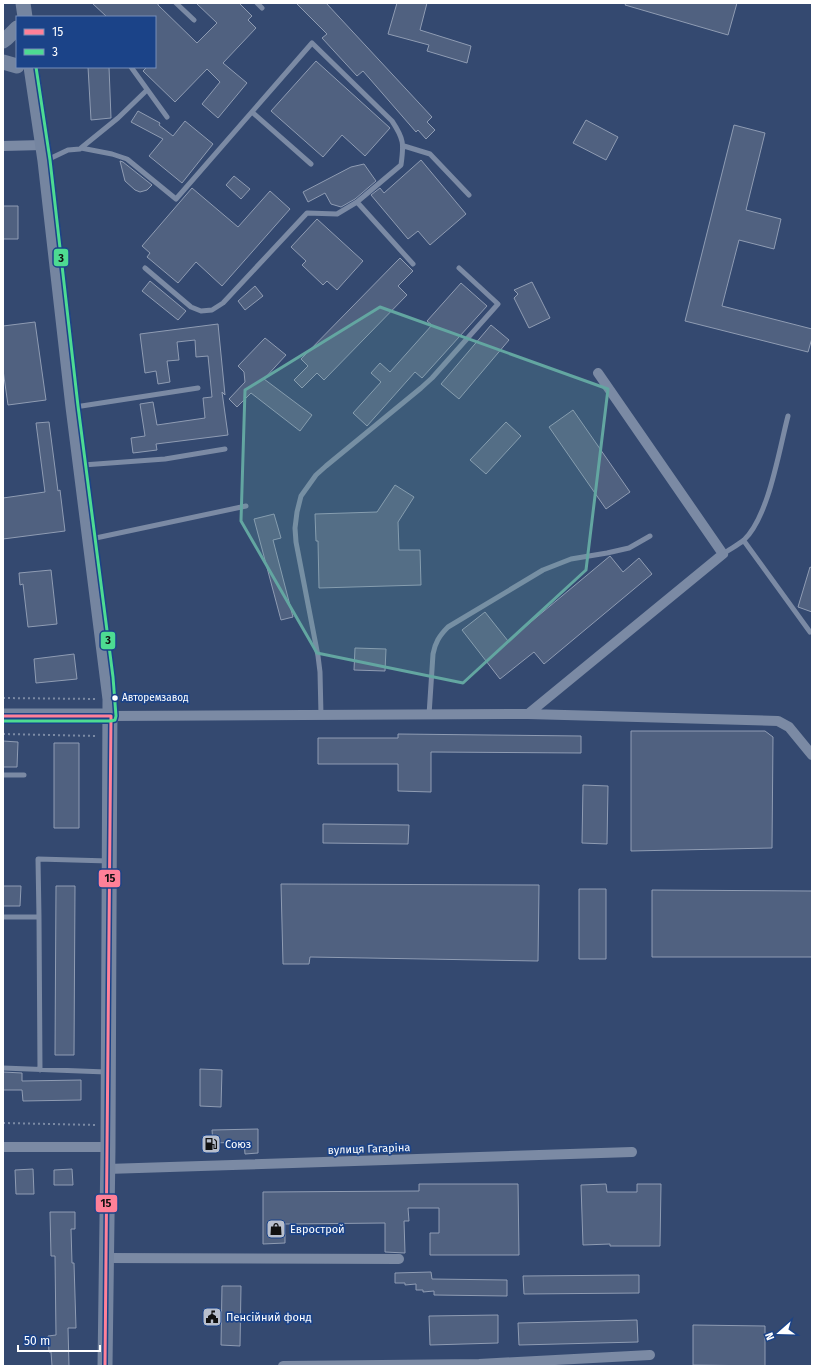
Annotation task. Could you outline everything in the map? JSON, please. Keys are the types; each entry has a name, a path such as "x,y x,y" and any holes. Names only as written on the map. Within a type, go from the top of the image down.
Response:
{"street":[{"path":"23,3 25,16"},
{"path":"3,41 16,29"},
{"path":"3,62 16,66"},
{"path":"25,68 43,145 110,699 108,1147 105,1366"},
{"path":"3,146 43,145"},
{"path":"528,714 724,554 598,373"},
{"path":"3,716 528,714 778,721 789,727 812,755"},
{"path":"3,1147 108,1147"},
{"name":"вулиця Гагаріна","path":"107,1169 632,1152"},
{"path":"106,1258 399,1259"},
{"path":"283,1366 479,1364 650,1355"}],"lane":[{"path":"176,3 194,20"},
{"path":"257,3 262,8"},
{"path":"45,161 68,150 81,148 112,154 127,159 176,199 312,43 392,121 400,133 404,146 401,165 357,202 337,214 307,212 223,303 212,310 201,311 191,307 144,268"},
{"path":"132,68 166,116"},
{"path":"81,148 118,118 147,90"},
{"path":"252,112 311,164"},
{"path":"404,146 430,154 469,195"},
{"path":"357,202 414,264"},
{"path":"321,715 318,656 296,542 297,512 301,496 316,475 432,378 498,304 459,268"},
{"path":"74,407 198,388"},
{"path":"724,554 744,540 752,531 768,497 788,416"},
{"path":"81,466 165,459 225,449"},
{"path":"90,539 246,506"},
{"path":"428,715 434,649 440,635 448,627 543,570 571,559 629,548 650,536"},
{"path":"744,540 810,632"},
{"path":"3,775 24,775"},
{"path":"40,1070 38,859 110,861"},
{"path":"3,917 39,917"},
{"path":"3,1068 108,1072"}],"path":[{"path":"3,698 110,699"},
{"path":"3,734 110,737"},
{"path":"3,1124 108,1125"}],"highlighted area":[{"path":"380,307 608,389 586,570 463,683 317,653 241,521 245,390"}],"building":[{"path":"92,3 158,3 158,5 197,43 217,23 196,3 239,3 252,16 248,20 256,28 223,63 247,83 218,118 202,104 220,82 207,69 175,102 143,71 146,68 156,68 156,16 106,16"},
{"path":"296,3 326,3 432,117 427,122 435,130 426,139 418,130 416,132 363,71 357,76 322,38 327,34"},
{"path":"397,3 427,3 420,30 471,46 467,63 427,51 429,45 388,34"},
{"path":"626,3 737,3 728,35 625,5"},
{"path":"316,61 390,128 365,156 342,135 323,157 271,111"},
{"path":"88,68 109,68 111,118 91,120"},
{"path":"138,111 160,123 159,125 173,136 185,121 213,144 182,183 149,156 163,139 131,122"},
{"path":"586,120 618,137 606,160 573,143"},
{"path":"734,125 765,133 746,210 781,219 774,249 739,240 722,306 812,329 812,338 808,352 685,321"},
{"path":"421,160 466,214 430,245 418,231 408,239 371,195 380,188 384,193"},
{"path":"120,161 152,185 147,190 140,192 135,190 125,181"},
{"path":"364,164 376,181 355,199 341,207 331,204 325,193 308,202 303,192 351,167"},
{"path":"234,176 250,189 241,199 226,185"},
{"path":"192,188 238,227 270,191 290,209 222,286 196,262 178,283 147,257 150,253 142,246"},
{"path":"3,206 18,206 18,239 3,239"},
{"path":"317,219 363,261 337,290 327,281 323,285 302,265 306,261 291,247"},
{"path":"400,258 413,271 398,286 407,295 324,380 317,373 302,388 294,380 308,366 301,359"},
{"path":"150,281 186,311 178,320 142,291"},
{"path":"532,282 550,318 529,328 514,298 518,294 514,290"},
{"path":"461,283 487,306 422,378 415,372 367,426 353,413 381,382 371,373 380,363 390,372 432,325 427,321"},
{"path":"255,286 263,296 245,310 238,301"},
{"path":"35,322 46,400 8,405 3,370 3,326"},
{"path":"218,324 225,395 222,392 228,435 156,444 157,450 133,453 131,438 145,436 140,404 153,402 157,425 205,418 203,398 212,397 208,356 196,357 195,340 177,342 179,360 167,361 170,382 158,384 156,371 145,373 140,334"},
{"path":"491,325 509,340 459,399 441,384"},
{"path":"265,338 286,355 264,379 312,415 300,431 251,393 237,407 229,399 245,382 244,372 238,366"},
{"path":"573,410 630,492 606,509 549,427"},
{"path":"49,422 65,531 3,539 3,498 45,492 36,423"},
{"path":"506,422 521,436 486,474 470,460"},
{"path":"395,485 414,497 398,522 399,550 420,550 421,585 319,588 318,541 316,541 315,514 377,512"},
{"path":"274,514 281,538 273,540 293,617 281,620 254,519"},
{"path":"610,556 623,572 639,558 652,574 544,664 534,652 500,679 462,630 485,612 508,641"},
{"path":"810,567 812,568 812,612 798,607"},
{"path":"51,570 57,624 28,627 23,584 20,585 19,573"},
{"path":"355,648 386,649 385,671 354,670"},
{"path":"74,654 77,679 36,683 34,659"},
{"path":"631,731 765,731 773,737 772,848 631,851"},
{"path":"398,734 581,736 581,753 431,752 431,792 398,791 398,764 318,764 318,738 398,738"},
{"path":"3,741 18,742 17,767 3,767"},
{"path":"54,743 79,743 79,828 54,828"},
{"path":"583,785 608,786 607,844 582,843"},
{"path":"323,824 409,825 408,844 323,843"},
{"path":"281,884 539,885 538,961 310,957 309,964 283,964"},
{"path":"3,886 21,886 20,906 3,906"},
{"path":"56,886 75,886 74,1055 55,1055"},
{"path":"579,889 606,889 606,959 579,959"},
{"path":"652,890 812,891 812,957 652,957"},
{"path":"200,1069 222,1070 221,1107 200,1106"},
{"path":"3,1072 22,1073 22,1081 81,1080 81,1100 23,1101 22,1090 3,1090"},
{"path":"258,1129 258,1153 245,1154 244,1142 213,1143 212,1130"},
{"path":"33,1169 34,1194 16,1194 15,1170"},
{"path":"72,1169 73,1185 54,1185 54,1170"},
{"path":"419,1184 518,1184 519,1255 430,1255 430,1233 439,1233 439,1208 408,1208 409,1221 404,1221 405,1253 385,1252 385,1223 285,1224 285,1243 263,1244 263,1192 419,1191"},
{"path":"606,1184 607,1192 637,1192 637,1184 661,1184 660,1246 610,1246 610,1244 583,1245 581,1185"},
{"path":"50,1212 75,1212 75,1229 71,1229 72,1263 74,1263 76,1328 68,1328 69,1366 52,1366 51,1352 49,1352 48,1336 56,1335 55,1256 51,1256"},
{"path":"431,1272 432,1279 507,1280 507,1296 434,1295 434,1291 423,1292 423,1290 416,1290 416,1284 405,1285 405,1283 395,1283 395,1273"},
{"path":"639,1275 639,1293 524,1294 523,1276"},
{"path":"222,1286 241,1286 240,1346 221,1345"},
{"path":"498,1315 498,1343 430,1345 429,1316"},
{"path":"637,1320 638,1342 519,1345 518,1323"},
{"path":"693,1325 765,1326 765,1366 693,1365"}],"transit line":[{"name":"3","path":"3,721 111,721 115,720 116,716 113,677 78,406 50,160 36,68"},
{"name":"15","path":"3,716 111,716"},
{"name":"15","path":"105,1366 111,716"}],"place":[{"name":"Авторемзавод","path":"115,698"},
{"name":"Союз","path":"211,1144"},
{"name":"Еврострой","path":"276,1229"},
{"name":"Пенсійний фонд","path":"212,1317"}]}
